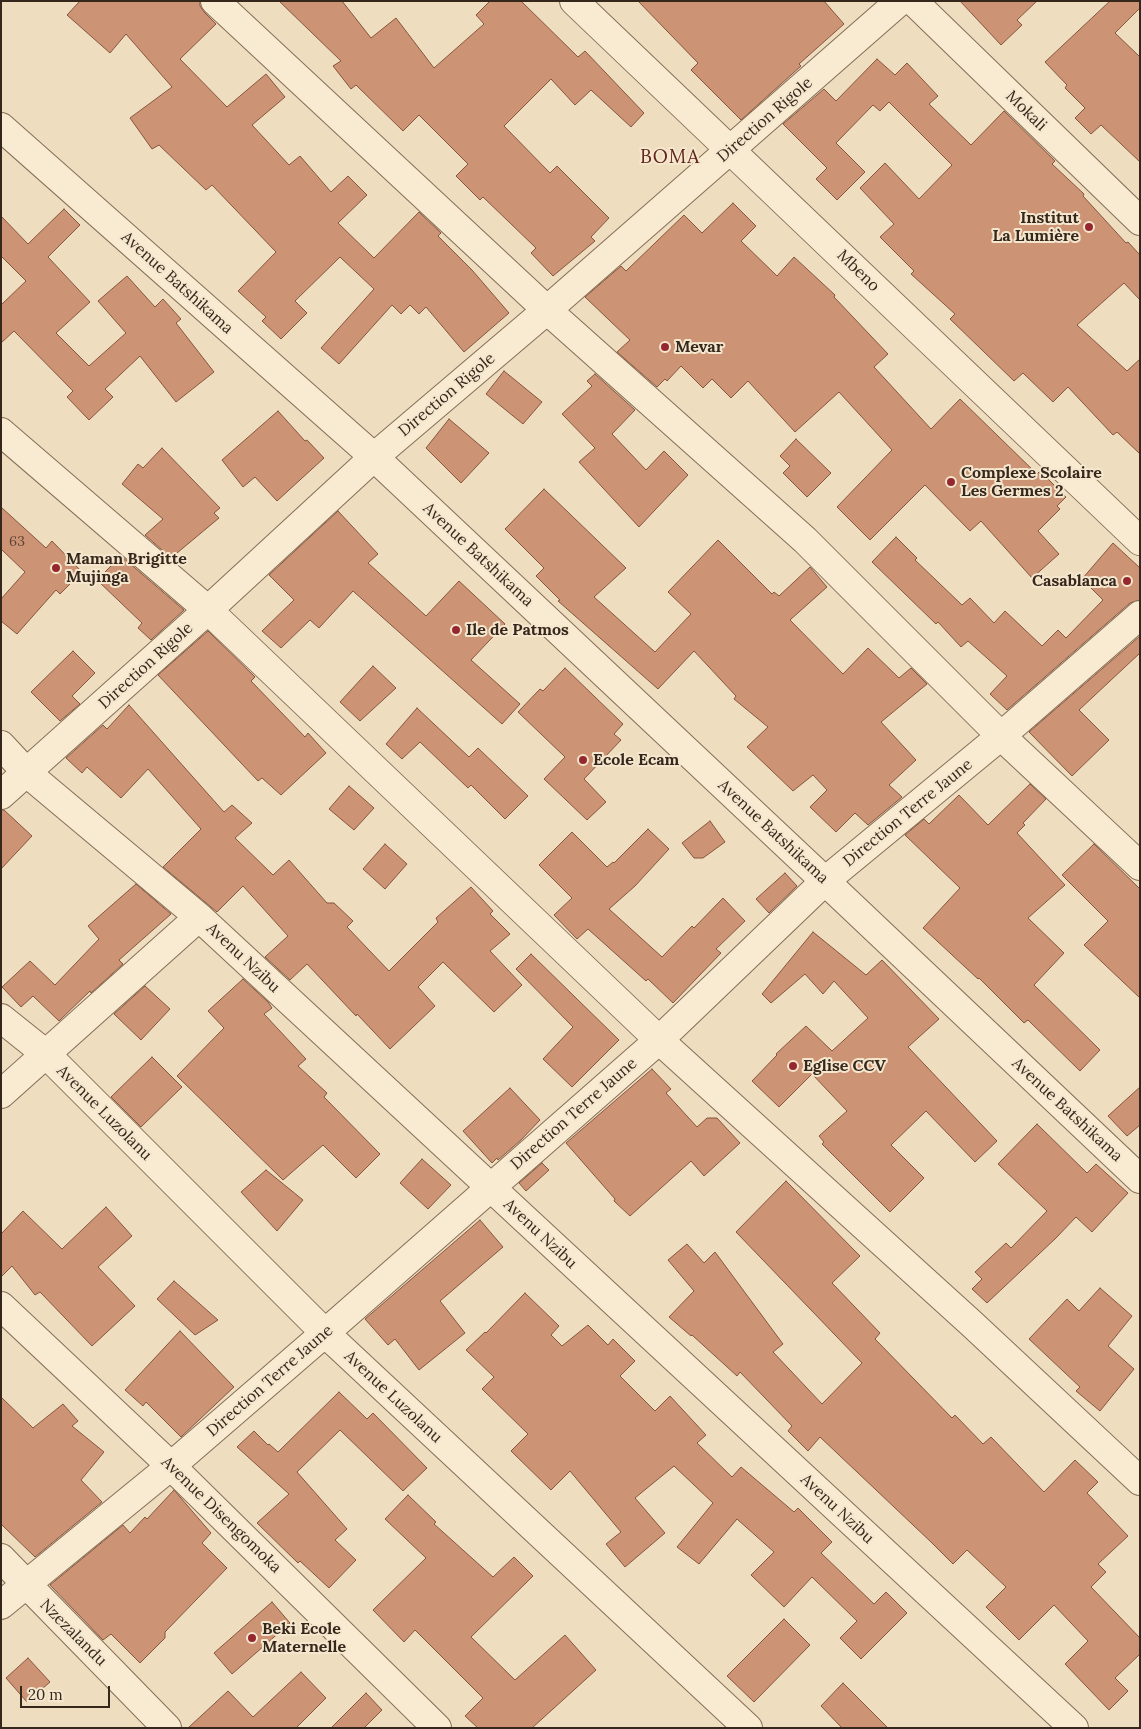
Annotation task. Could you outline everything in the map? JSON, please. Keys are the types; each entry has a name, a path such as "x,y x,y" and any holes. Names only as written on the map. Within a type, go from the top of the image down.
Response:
{"street":[{"path":"215,1 547,310 805,540 1001,736 1140,866"},
{"name":"Mbeno","path":"574,1 1140,542"},
{"name":"Direction Rigole","path":"1,795 208,610 374,457 547,310 900,1"},
{"name":"Mokali","path":"912,1 1140,221"},
{"name":"Avenue Batshikama","path":"1,127 374,457 1140,1179"},
{"path":"1,432 208,610 660,1040 972,1324 1140,1481"},
{"name":"Direction Terre Jaune","path":"1,1605 171,1466 325,1333 660,1040 825,881 1001,736 1140,615"},
{"name":"Avenu Nzibu","path":"1,745 27,773 199,917 1074,1728"},
{"path":"1,1094 199,917"},
{"name":"Avenue Luzolanu","path":"1,1018 46,1054 325,1333 748,1728"},
{"name":"Avenue Disengomoka","path":"1,1306 171,1466 437,1728"},
{"name":"Nzezalandu","path":"1,1558 167,1728"}],"building":[{"path":"80,1 200,1 200,6 204,12 216,24 180,59 227,107 266,74 285,97 252,125 289,165 300,156 331,192 348,176 367,195 338,223 374,258 419,212 441,233 438,236 472,270 509,313 464,352 426,307 419,314 410,305 401,314 392,305 339,364 321,348 374,289 340,257 295,301 307,313 281,339 262,321 266,317 238,291 276,252 212,185 206,190 159,145 152,149 130,118 172,87 126,34 110,53 67,15"},
{"path":"279,1 342,1 371,38 396,18 434,68 484,24 476,15 490,1 521,1 578,57 585,51 644,113 631,127 591,90 575,105 551,79 504,126 550,173 557,166 609,218 591,237 595,241 553,276 531,253 536,248 483,197 480,200 456,176 468,164 419,115 403,131 356,85 351,89 333,66 341,61"},
{"path":"638,1 824,1 844,24 741,120 691,70 698,63"},
{"path":"960,1 1037,1 1017,20 1022,25 1001,45"},
{"path":"1110,1 1140,1 1140,8 1115,33 1140,57 1140,162 1101,125 1091,134 1075,118 1085,108 1065,88 1067,85 1045,62"},
{"path":"877,59 895,75 907,63 938,96 929,104 971,145 1004,111 1055,161 1052,164 1084,194 1083,196 1126,243 1128,242 1140,255 1140,300 1124,283 1077,325 1127,371 1140,359 1140,454 1117,432 1113,435 1068,387 1053,402 1023,373 1014,381 950,319 955,314 911,274 914,271 880,237 894,224 860,188 885,163 919,199 952,165 889,102 880,111 873,105 836,143 865,172 837,200 816,179 827,168 783,124 824,89 836,101"},
{"path":"733,203 756,226 741,241 777,276 794,257 835,295 834,297 888,354 874,367 931,429 960,399 1037,474 1040,471 1066,497 1057,506 1060,509 1038,531 1059,554 1032,578 981,521 970,531 925,485 870,540 837,507 892,450 839,392 795,432 748,381 731,398 712,379 703,388 681,366 667,381 665,379 657,387 617,352 630,340 585,297 621,266 626,271 684,215 702,233"},
{"path":"64,209 80,225 48,257 90,302 56,333 89,366 126,333 98,301 127,276 155,307 163,299 181,319 176,323 214,372 176,402 140,356 105,389 113,397 89,420 67,397 73,391 14,331 1,343 1,305 26,281 1,256 1,216 28,244"},
{"path":"504,371 542,402 523,424 486,394"},
{"path":"595,374 635,410 612,434 646,470 664,451 688,475 639,527 579,462 595,448 562,414 592,386 587,381"},
{"path":"278,411 305,441 307,440 324,458 277,501 255,477 243,487 222,460"},
{"path":"449,419 489,453 461,483 426,448"},
{"path":"796,439 831,473 807,497 783,473 790,466 780,456"},
{"path":"162,448 220,508 214,513 219,518 171,558 145,535 163,519 122,484 138,464 143,468"},
{"path":"544,489 626,568 594,597 655,652 691,614 668,592 718,540 772,594 774,592 779,596 810,567 827,587 790,620 843,674 868,648 899,678 911,668 927,684 881,722 916,760 889,785 902,797 868,825 855,813 836,832 810,807 827,790 813,775 793,791 747,747 768,727 734,699 736,696 694,651 658,689 558,601 560,600 536,576 544,568 505,529"},
{"path":"1,507 46,548 52,541 82,572 60,594 56,590 17,634 1,621 1,599 25,572 1,549"},
{"path":"338,511 378,554 368,563 426,616 459,581 505,624 471,660 520,704 502,724 353,591 319,628 310,620 281,648 262,631 294,600 269,575"},
{"path":"896,537 917,558 915,560 962,605 970,598 994,623 1005,611 1042,646 1058,630 1066,638 1103,600 1082,579 1113,543 1140,568 1140,600 1130,603 1007,710 990,694 1007,676 968,641 961,647 938,622 936,624 872,562"},
{"path":"121,556 184,610 151,640 138,628 142,623 97,580"},
{"path":"208,631 255,677 251,681 305,737 308,733 326,753 281,795 262,778 258,781 158,675"},
{"path":"1140,636 1140,653 1079,710 1109,740 1072,776 1029,732"},
{"path":"73,651 95,673 72,696 80,704 60,721 31,692"},
{"path":"373,666 396,688 360,721 340,702"},
{"path":"565,668 623,724 614,734 621,740 584,779 606,802 587,820 544,779 565,757 518,712 540,689 543,691"},
{"path":"129,705 224,812 232,805 252,823 235,838 273,875 289,860 327,903 334,903 353,921 347,927 389,971 438,922 436,918 471,887 493,911 490,914 510,934 490,951 522,985 494,1012 443,962 418,987 435,1006 390,1049 307,964 290,980 265,957 288,936 243,886 217,912 163,867 201,829 148,769 121,798 87,767 82,773 66,758 103,725 107,729"},
{"path":"417,708 469,757 478,748 528,796 505,819 471,785 468,788 420,742 402,759 386,744"},
{"path":"1030,784 1046,799 1023,823 1025,825 1017,833 1065,885 1028,918 1064,953 1034,985 1100,1050 1080,1071 1028,1020 1024,1023 979,978 923,928 960,888 905,835 924,819 929,824 959,795 988,825"},
{"path":"349,786 374,808 354,830 329,809"},
{"path":"1,810 4,810 32,836 1,869"},
{"path":"710,821 725,842 703,858 694,858 682,843"},
{"path":"648,829 669,849 635,886 609,909 662,957 723,898 745,921 716,949 721,953 673,1003 648,979 646,981 588,929 577,939 554,915 572,898 539,865 572,832 607,867 614,863"},
{"path":"385,844 407,864 385,889 363,869"},
{"path":"1094,844 1140,889 1140,998 1084,945 1108,921 1062,875"},
{"path":"785,873 797,886 769,913 756,899"},
{"path":"136,884 171,914 119,960 123,964 91,993 90,991 59,1021 33,996 21,1007 2,987 30,961 55,985 99,939 88,926"},
{"path":"813,932 866,975 882,960 939,1019 908,1047 997,1141 975,1162 926,1111 891,1145 924,1178 890,1212 822,1144 824,1142 819,1136 847,1111 812,1074 779,1107 752,1081 776,1054 806,1026 832,1051 868,1018 834,981 823,994 805,974 771,1003 762,994"},
{"path":"531,954 619,1040 572,1087 543,1059 573,1027 516,969"},
{"path":"243,979 268,1002 272,1008 264,1014 306,1059 298,1066 327,1093 324,1097 380,1154 356,1178 323,1145 283,1180 177,1076 224,1028 208,1011"},
{"path":"145,986 170,1009 141,1040 114,1014"},
{"path":"152,1057 182,1087 141,1127 111,1097"},
{"path":"652,1069 671,1089 666,1093 697,1127 707,1118 717,1118 740,1143 704,1176 691,1161 630,1216 614,1201 615,1199 566,1143"},
{"path":"1140,1087 1140,1125 1127,1136 1108,1116"},
{"path":"510,1088 540,1120 521,1140 492,1163 463,1131"},
{"path":"1037,1124 1087,1173 1096,1164 1128,1193 1092,1232 1076,1217 987,1303 972,1289 982,1279 975,1272 1006,1243 1011,1248 1047,1211 998,1164"},
{"path":"422,1159 451,1185 428,1209 400,1183"},
{"path":"542,1163 549,1170 526,1191 519,1183"},
{"path":"266,1170 303,1200 277,1231 241,1192"},
{"path":"786,1181 860,1256 832,1283 880,1333 875,1339 952,1418 955,1415 983,1444 991,1437 1044,1492 1075,1460 1098,1482 1087,1493 1128,1536 1098,1564 1106,1572 1091,1587 1140,1638 1140,1654 1115,1678 1128,1691 1109,1710 1065,1664 1088,1641 1054,1605 1019,1640 986,1607 1006,1587 967,1550 953,1564 820,1437 808,1451 788,1431 792,1426 740,1372 737,1376 669,1317 694,1291 668,1260 687,1244 704,1263 715,1252 783,1344 773,1352 822,1404 862,1363 736,1232"},
{"path":"106,1207 132,1236 98,1267 135,1306 92,1346 40,1292 35,1295 12,1266 1,1277 1,1234 23,1211 62,1249"},
{"path":"480,1220 503,1247 440,1301 465,1333 419,1370 395,1339 388,1345 365,1319"},
{"path":"174,1281 218,1320 195,1335 157,1299"},
{"path":"1100,1288 1132,1316 1108,1346 1134,1369 1100,1411 1076,1391 1080,1387 1029,1339 1067,1299 1079,1311"},
{"path":"525,1293 559,1326 551,1335 562,1346 588,1325 608,1345 613,1339 635,1361 620,1376 655,1411 670,1396 706,1435 697,1443 732,1477 741,1467 794,1512 798,1508 832,1542 821,1553 874,1604 886,1592 907,1613 861,1659 840,1638 857,1621 812,1577 784,1607 751,1575 774,1552 737,1519 699,1564 677,1547 713,1503 674,1466 635,1498 665,1533 625,1567 606,1544 621,1532 570,1471 551,1490 511,1451 528,1434 482,1389 494,1377 466,1350 486,1333"},
{"path":"180,1331 234,1387 181,1437 146,1402 143,1406 125,1390"},
{"path":"339,1392 367,1419 373,1413 427,1468 403,1491 340,1430 297,1472 347,1529 335,1540 356,1560 329,1588 300,1561 298,1563 257,1523 289,1494 237,1447 254,1431 278,1452"},
{"path":"1,1397 33,1428 63,1404 78,1421 72,1426 104,1452 81,1480 102,1502 35,1557 1,1524"},
{"path":"174,1490 211,1533 202,1543 227,1568 165,1632 165,1638 140,1663 111,1634 103,1640 50,1585 123,1525 130,1533 145,1517 147,1519"},
{"path":"408,1495 436,1522 434,1524 493,1577 514,1557 533,1576 471,1637 515,1680 565,1635 596,1670 532,1728 478,1728 465,1716 483,1698 415,1630 404,1642 373,1610 426,1558 385,1519"},
{"name":"Beki Ecole Maternelle","path":"272,1602 290,1623 232,1674 214,1653"},
{"path":"784,1619 810,1645 754,1702 727,1676"},
{"path":"28,1658 50,1682 27,1702 6,1678"},
{"path":"301,1672 326,1698 296,1728 188,1728 228,1691 253,1717"},
{"path":"843,1683 888,1728 842,1728 821,1706"},
{"path":"366,1693 382,1710 364,1728 331,1728"}],"place":[{"name":"Institut La Lumière","path":"1089,227"},
{"name":"Mevar","path":"665,347"},
{"name":"Complexe Scolaire Les Germes 2","path":"951,482"},
{"name":"Maman Brigitte Mujinga","path":"56,568"},
{"name":"Casablanca","path":"1127,581"},
{"name":"Ile de Patmos","path":"456,630"},
{"name":"Ecole Ecam","path":"583,760"},
{"name":"Eglise CCV","path":"793,1066"},
{"name":"Beki Ecole Maternelle","path":"252,1638"}],"district":[{"name":"BOMA","path":"670,158"}]}
